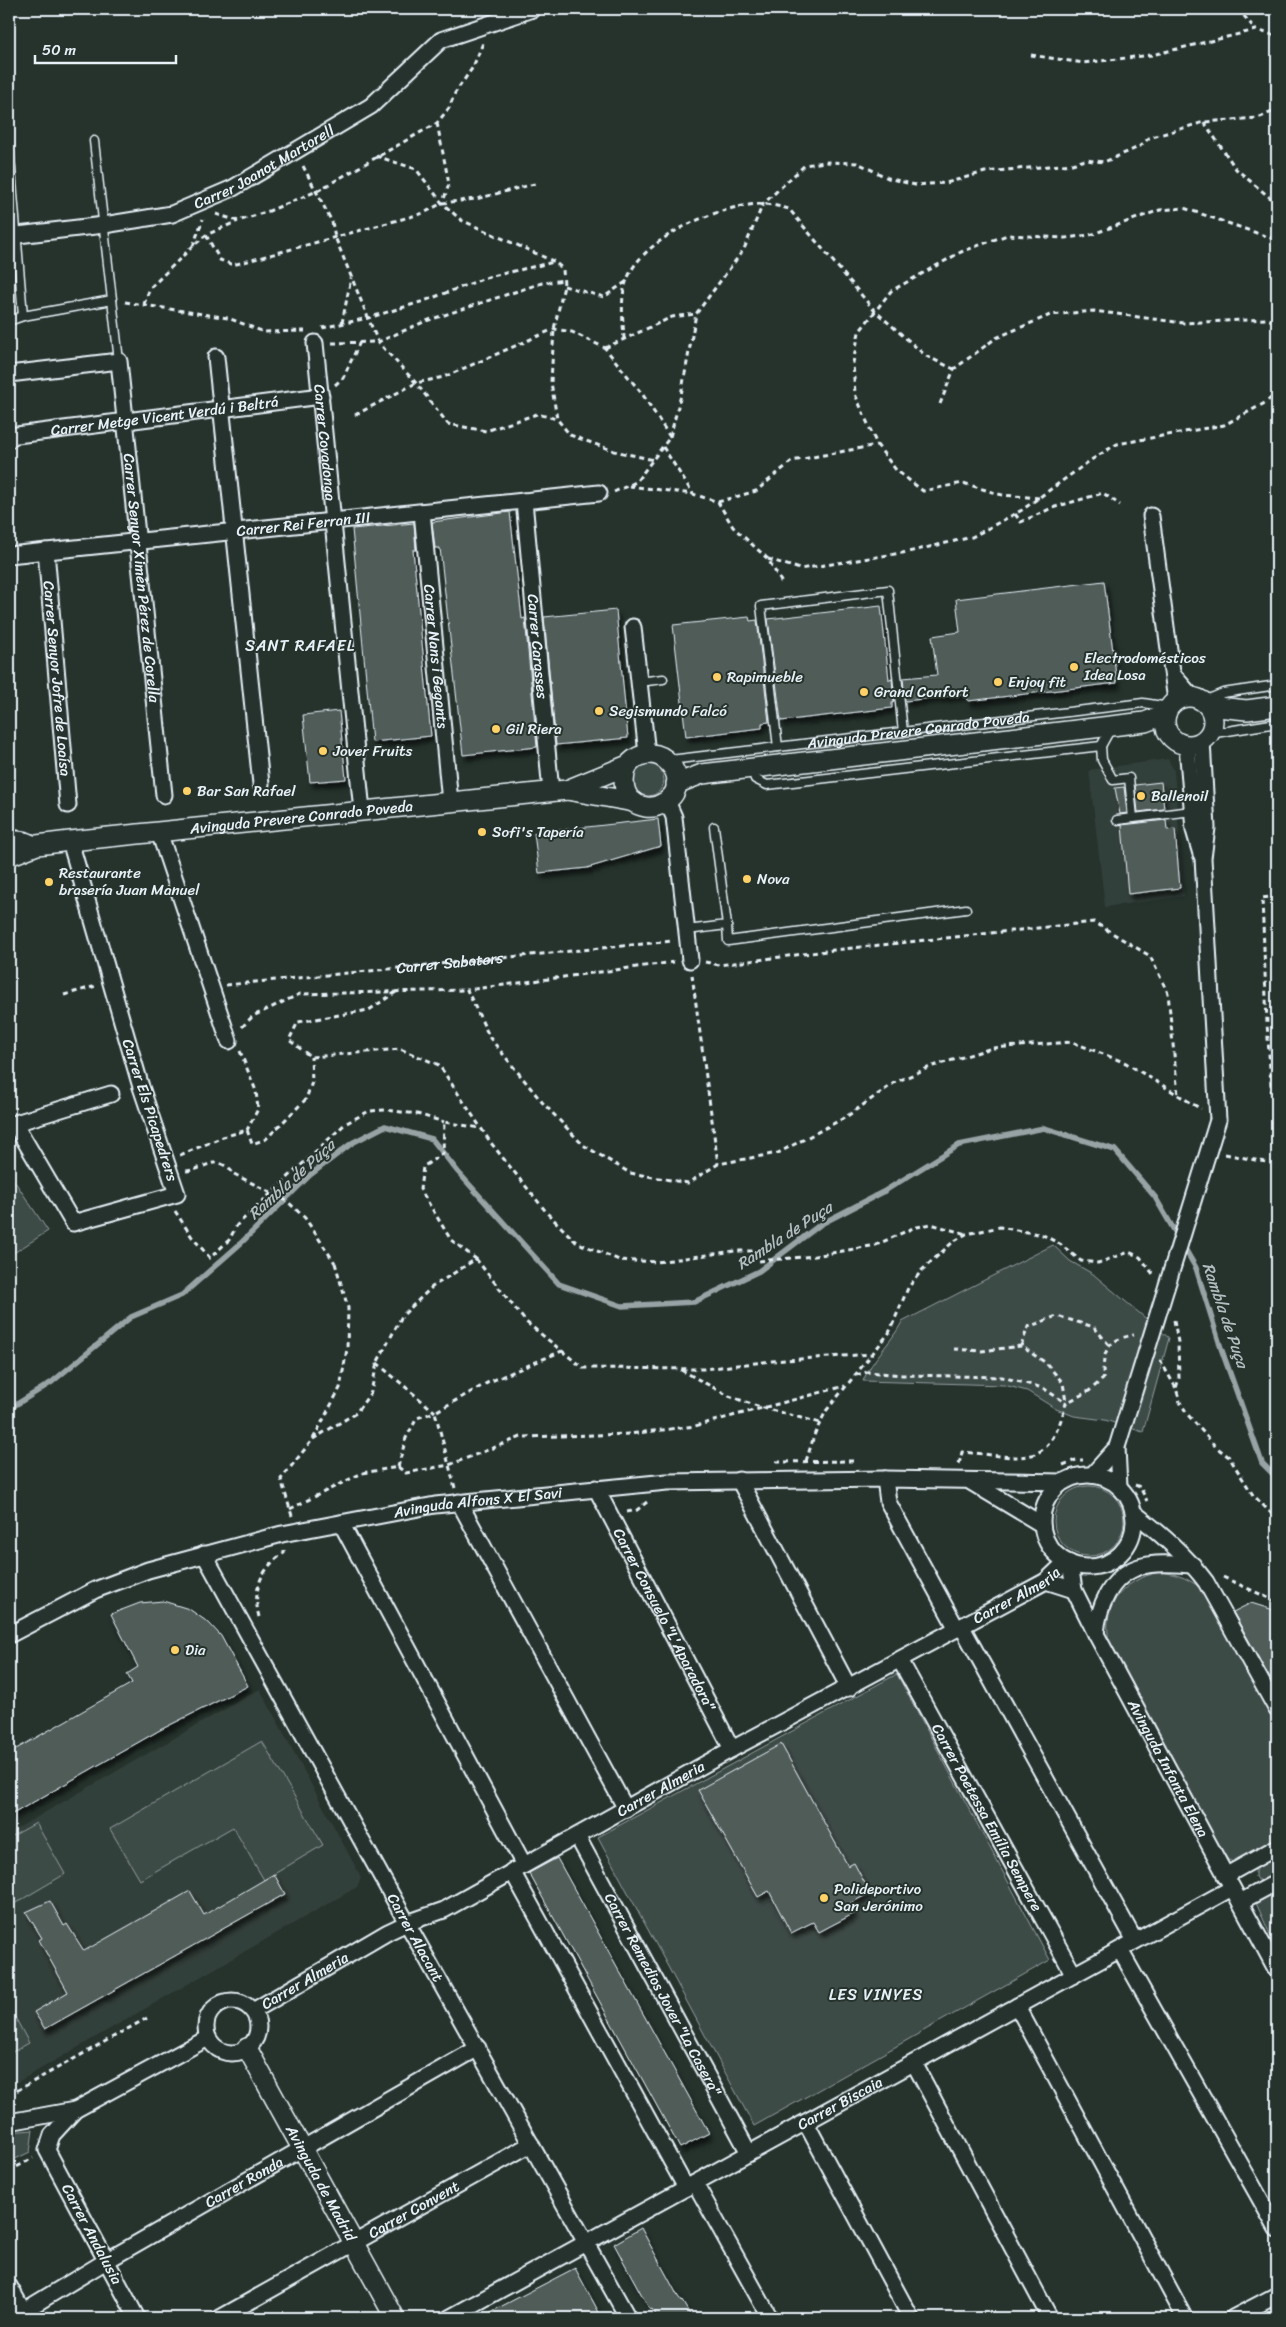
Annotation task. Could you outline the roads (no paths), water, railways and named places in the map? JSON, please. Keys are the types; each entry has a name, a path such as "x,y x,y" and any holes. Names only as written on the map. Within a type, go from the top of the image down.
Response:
{"street":[{"name":"Carrer Joanot Martorell","path":"13,236 104,225 172,214 204,205 372,106 405,72 441,40 533,9"},
{"name":"Carrer Covadonga","path":"311,337 321,396 362,811"},
{"path":"216,357 261,784"},
{"path":"9,374 119,361"},
{"name":"Carrer Senyor Ximén Pérez de Corella","path":"119,361 164,795"},
{"name":"Carrer Metge Vicent Verdú i Beltrá","path":"9,436 321,396"},
{"name":"Carrer Rei Ferran III","path":"9,555 599,493"},
{"name":"Carrer Carasses","path":"524,501 559,791"},
{"name":"Carrer Nans i Gegants","path":"422,512 450,802"},
{"path":"1151,516 1174,676 1183,708 1174,739 1202,736 1247,710"},
{"name":"Carrer Senyor Jofre de Loaísa","path":"46,551 68,805"},
{"path":"633,627 647,754"},
{"path":"1183,708 1247,710 1277,706"},
{"path":"1183,708 1212,716 1202,736 1192,811 1194,830 1203,858"},
{"name":"Avinguda Prevere Conrado Poveda","path":"672,770 702,774 1145,722 1183,708"},
{"path":"1119,1487 1117,1447 1218,1120 1203,858 1207,828 1202,736"},
{"path":"647,754 662,756 672,770 673,793 667,801 654,807 647,807 634,802 627,794 623,785 624,774 628,765 633,759 647,754"},
{"name":"Avinguda Prevere Conrado Poveda","path":"559,791 628,765"},
{"name":"Avinguda Prevere Conrado Poveda","path":"12,858 37,845 559,791 634,802"},
{"path":"667,801 674,817 690,960"},
{"path":"159,832 229,1041"},
{"name":"Avinguda Prevere Conrado Poveda","path":"9,838 25,840 37,845"},
{"name":"Carrer Els Picapedrers","path":"12,1125 73,1223 177,1194 141,1086 70,841"},
{"path":"12,1125 111,1094"},
{"path":"1092,1475 1117,1447"},
{"path":"1092,1475 1106,1479 1119,1487 1128,1498 1133,1512 1133,1526 1129,1540 1116,1556 1098,1566 1084,1566 1068,1562 1054,1552 1045,1539 1041,1524 1046,1500 1062,1482 1076,1476 1092,1475"},
{"path":"885,1479 888,1502 1135,1941"},
{"name":"Avinguda Alfons X El Savi","path":"9,1635 95,1590 148,1570 296,1531 459,1502 667,1482 885,1479 1062,1482"},
{"path":"739,1480 849,1688"},
{"name":"Avinguda Alfons X El Savi","path":"967,1480 1041,1524"},
{"name":"Carrer Consuelo \"L'Aparadora\"","path":"596,1488 732,1749"},
{"path":"459,1502 626,1809"},
{"path":"1133,1512 1193,1564 1206,1582 1277,1710"},
{"path":"342,1523 518,1868 690,2186 770,2318"},
{"name":"Carrer Alacant","path":"204,1554 407,1923 628,2318"},
{"name":"Carrer Almeria","path":"253,2011 407,1923 444,1910 732,1749 1046,1581 1068,1562"},
{"name":"Avinguda Infanta Elena","path":"1068,1562 1074,1590 1096,1634 1277,1970"},
{"path":"1096,1634 1097,1618 1108,1592 1122,1576 1138,1567 1159,1564 1193,1564"},
{"path":"1046,1581 1074,1590"},
{"name":"Carrer Poetessa Emília Sempere","path":"900,1660 1074,1975"},
{"name":"Carrer Remedios Jover \"La Casera\"","path":"577,1836 749,2153"},
{"name":"Carrer Biscaia","path":"449,2318 1120,1950 1229,1882 1277,1847"},
{"path":"1240,1902 1277,1882"},
{"path":"1120,1950 1277,2229"},
{"path":"234,2001 244,2004 253,2011 257,2020 257,2031 254,2040 247,2048 238,2051 221,2050 208,2038 206,2028 208,2017 214,2008 223,2002 234,2001"},
{"path":"1017,2006 1185,2318"},
{"path":"9,2122 75,2110 208,2038"},
{"name":"Avinguda de Madrid","path":"247,2048 301,2150 395,2318"},
{"name":"Carrer Ronda","path":"21,2316 106,2261 478,2048"},
{"path":"914,2063 1050,2318"},
{"name":"Carrer Andalusia","path":"75,2110 52,2135 47,2150 137,2318"},
{"path":"806,2122 911,2318"},
{"name":"Carrer Convent","path":"220,2318 531,2144"},
{"path":"9,2286 21,2316"},
{"path":"1233,2318 1277,2294"}],"lane":[{"path":"94,141 119,361"},
{"path":"9,144 13,236 23,316"},
{"path":"9,321 23,316 112,300"},
{"path":"778,747 761,606 888,590 903,732"},
{"path":"639,682 663,679"},
{"path":"1183,708 1222,693 1277,685"},
{"name":"Avinguda Prevere Conrado Poveda","path":"672,770 778,747 1143,703 1183,708"},
{"path":"1202,736 1277,723"},
{"path":"1112,726 1101,746 1102,760 1113,780 1129,778 1132,818"},
{"path":"751,768 755,779 767,785 1101,746"},
{"path":"1117,820 1192,811"},
{"path":"714,827 728,941 966,909"},
{"path":"688,935 727,925"}],"waterway":[{"name":"Rambla de Puça","path":"9,1409 52,1382 131,1317 182,1295 240,1244 310,1175 352,1143 385,1126 432,1139 458,1172 559,1284 622,1306 694,1302 759,1271 821,1224 883,1192 959,1145 1044,1128 1115,1150 1155,1197 1196,1268 1221,1348 1262,1463 1277,1478"}],"place":[{"name":"Electrodomésticos Idea Losa","path":"1074,667"},
{"name":"Rapimueble","path":"717,677"},
{"name":"Enjoy fit","path":"998,682"},
{"name":"Grand Confort","path":"864,692"},
{"name":"Segismundo Falcó","path":"599,711"},
{"name":"Gil Riera","path":"496,729"},
{"name":"Jover Fruits","path":"323,751"},
{"name":"Bar San Rafael","path":"187,791"},
{"name":"Ballenoil","path":"1141,796"},
{"name":"Sofi's Tapería","path":"482,832"},
{"name":"Nova","path":"747,879"},
{"name":"Restaurante brasería Juan Manuel","path":"49,882"},
{"name":"Dia","path":"175,1650"},
{"name":"Polideportivo San Jerónimo","path":"824,1898"}],"district":[{"name":"SANT RAFAEL","path":"300,645"},
{"name":"LES VINYES","path":"876,1994"}]}
